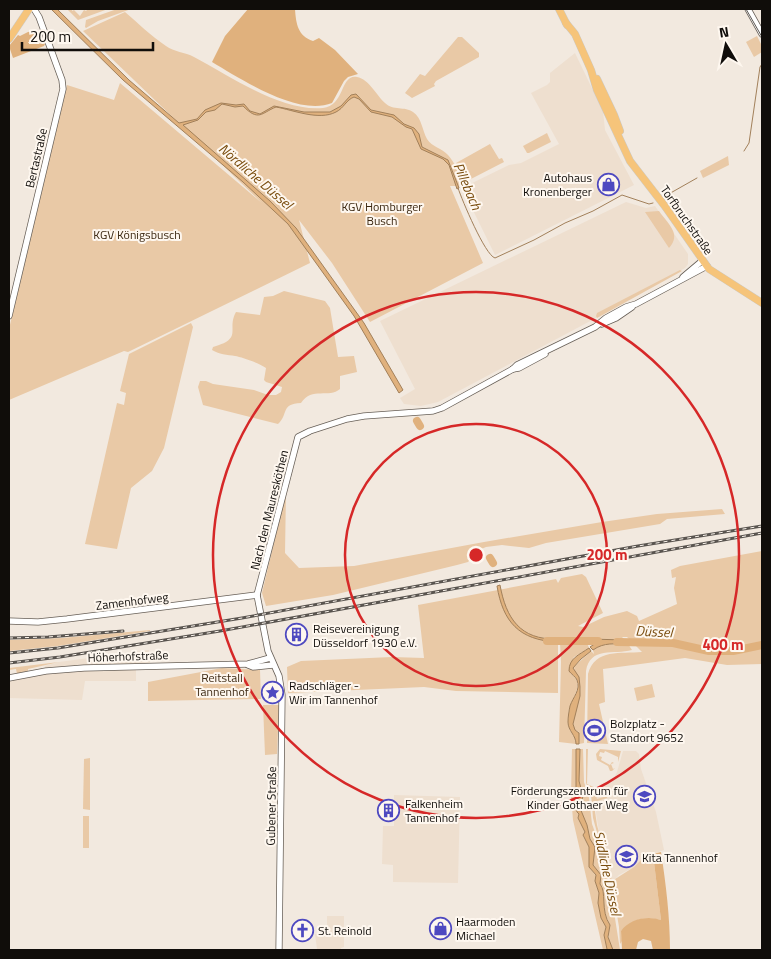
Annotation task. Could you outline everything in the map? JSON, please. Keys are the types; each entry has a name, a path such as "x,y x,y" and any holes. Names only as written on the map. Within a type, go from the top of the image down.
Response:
{"main road":[{"path":"9,39 29,9"},
{"name":"Torfbruchstraße","path":"559,9 598,81 621,135 645,180"},
{"name":"Torfbruchstraße","path":"591,70 597,90 630,161 704,264 714,273 762,304"},
{"path":"598,81 599,89 609,110 609,117 613,120 621,135"}],"street":[{"name":"Bertastraße","path":"9,316 63,89 62,80 34,9"},
{"path":"748,9 762,34"},
{"name":"Nach den Mauresköthen","path":"273,665 257,595 297,441 301,435 364,416 433,411 442,408 534,356 554,348 598,325 606,318 680,280 704,264"},
{"name":"Zamenhofweg","path":"9,621 38,622 67,619 257,595"},
{"name":"Höherhofstraße","path":"9,678 46,671 84,668 248,664 270,658"},
{"name":"Höherhofstraße","path":"248,664 253,666 273,665"},
{"name":"Gubener Straße","path":"273,665 280,681 282,700 279,950"}],"shaded area":[{"path":"51,9 57,9 129,80 179,123 197,119 205,110 221,103 244,104 250,111 260,114 274,106 304,112 330,112 341,106 351,95 356,94 371,110 394,115 404,124 414,128 419,134 422,147 448,160 459,188 457,189 449,165 443,159 421,149 412,129 392,117 371,112 359,99 354,97 336,112 322,115 306,114 276,107 263,114 257,115 248,111 243,106 235,107 222,104 215,110 206,112 198,120 183,125 270,201 296,228 364,323 403,390 399,393 354,316 288,224 243,182 123,80"},
{"path":"248,9 295,9 297,24 301,33 313,41 319,38 335,50 358,74 348,77 344,81 332,103 318,106 287,101 238,78 212,62 225,36"},
{"path":"33,31 38,42 44,40 44,46 13,58 9,46 18,35"},
{"path":"575,53 603,111 605,130 634,185 495,255 462,188 509,165 521,163 559,144 531,93 547,85 550,82 550,73"},
{"path":"626,202 646,208 655,206 688,254 688,264 685,268 596,318 438,402 421,406 404,404 400,398 415,389 380,321"},
{"path":"500,585 506,608 517,625 533,636 557,639 557,642 532,637 515,627 504,610 500,599 497,586"},
{"path":"589,639 625,640 628,644 605,645 593,650 590,647 596,643 589,643"},
{"path":"589,648 591,651 573,668 579,677 580,687 580,696 573,724 575,730 579,733 579,744 576,744 568,725 568,720 570,706 578,684 569,671 569,667 575,657"},
{"path":"149,650 150,665 46,670 45,666 59,662"},
{"path":"136,667 136,681 85,681 82,700 9,698 9,679 35,674"},
{"name":"Südliche Düssel","path":"576,749 580,749 579,781 583,796 580,808 590,839 595,847 593,865 601,875 600,884 603,891 605,914 610,925 608,937 613,950 607,949 604,935 606,927 601,918 598,903 599,893 595,881 596,875 589,867 589,847 583,835 585,832 578,818 579,814 576,807 578,798 576,788"},
{"path":"623,751 636,751 639,754 641,769 656,812 664,850 645,857 612,882 599,832 594,800 597,799 595,790 612,782"},
{"path":"394,795 460,797 458,883 393,882 393,865 382,864 383,826 394,826"},
{"path":"661,852 670,950 653,950 651,941 643,939 638,942 636,950 622,950 621,931 624,927 639,919 661,920 653,854"},
{"path":"327,916 344,916 344,947 341,950 317,949 315,934 327,934"}],"green space":[{"path":"67,9 74,10 80,16 84,10 88,9 108,9 78,20"},
{"path":"117,9 131,9 85,27 86,20"},
{"path":"125,12 169,48 194,57 273,99 307,108 323,108 335,102 348,80 352,77 357,77 369,84 388,105 413,112 420,121 427,139 448,155 464,180 458,186 450,186 483,263 370,322 332,263 299,220 310,263 128,352 124,351 9,400 9,329 67,85 114,100 120,83 262,203 83,31"},
{"path":"757,36 762,46 762,52 754,57 746,42"},
{"path":"458,37 462,37 479,53 479,57 436,81 435,86 412,98 405,93 420,74 425,76"},
{"path":"547,133 551,142 527,153 523,146"},
{"path":"490,144 499,159 502,158 504,162 469,180 464,176 456,163"},
{"path":"728,156 729,165 703,178 700,171"},
{"path":"659,211 670,225 674,234 673,243 669,248 645,212"},
{"path":"680,270 682,271 597,318 597,313"},
{"path":"284,291 325,301 330,308 338,357 354,356 357,372 340,376 340,389 336,392 310,395 301,403 290,405 278,424 203,405 198,387 200,381 254,390 268,395 276,395 281,392 282,387 264,380 266,368 264,366 212,350 213,347 222,344 231,337 233,318 236,312 260,315 264,297 273,296"},
{"path":"191,323 193,327 164,448 152,471 131,488 117,549 85,544 117,403 124,405 126,393 120,391 129,354"},
{"path":"286,492 285,553 299,568 354,566 484,542 657,514 722,509 725,514 667,519 660,524 546,543 529,548 502,545 486,547 479,550 468,562 457,565 333,595 266,606 262,593"},
{"path":"762,551 762,644 721,651 672,643 630,640 627,637 622,637 625,640 558,637 558,693 456,691 424,687 288,693 287,667 301,661 392,657 424,658 418,605 556,579 558,583 561,578 582,574 586,577 603,613 578,626 583,627 604,617 627,611 637,616 639,621 677,604 674,588 676,577 672,578 671,570 680,566"},
{"path":"150,630 58,646 9,651 9,640 62,638"},
{"path":"560,642 587,643 589,648 574,657 570,664 571,674 577,682 577,687 570,705 568,723 576,744 559,742"},
{"path":"607,644 628,644 632,650 604,653 592,658 588,663 586,671 584,743 579,744 579,732 575,730 573,721 580,689 574,667 591,651 594,654 593,650"},
{"path":"634,644 670,645 718,652 734,651 762,645 762,664 727,665 685,658 603,669 605,702 599,704 608,744 587,743 588,674 591,666 596,660 610,654 642,652"},
{"path":"59,662 28,669 28,672 17,674 16,669 9,670 9,668"},
{"name":"Reitstall Tannenhof","path":"222,668 260,670 261,699 148,701 148,682"},
{"path":"652,684 655,697 637,701 634,688"},
{"path":"263,705 279,705 277,754 265,755"},
{"path":"572,749 576,749 578,818 585,831 583,836 589,847 589,867 596,876 595,881 599,893 598,903 601,918 606,927 604,935 608,950 603,950 573,820 571,795"},
{"path":"580,749 583,749 584,782 589,798 592,824 601,849 611,893 620,950 613,950 610,944 610,925 603,906 603,887 600,884 601,875 593,865 595,847 590,839 587,825 580,811 583,799 579,781"},
{"path":"586,749 588,749 587,784 598,789 595,790 597,799 607,796 607,798 594,802 594,805 597,825 612,881 634,867 643,858 653,854 661,920 649,918 630,924 621,931 622,941 620,944 613,891 593,818 591,794 586,783"},
{"path":"600,749 621,751 618,762 618,757 605,751 604,753 600,752 601,760 610,765 612,762 614,763 611,764 613,769 615,768 612,771 610,771 608,766 597,760 596,754"},
{"path":"90,758 90,810 83,809 84,759"},
{"path":"83,816 89,816 89,848 83,848"}],"waterway":[{"name":"Pillebach","path":"744,151 749,143 762,64"},
{"name":"Pillebach","path":"667,195 697,178"},
{"name":"Pillebach","path":"458,188 480,238 495,258 622,195 649,204 653,203"},
{"name":"Nördliche Düssel","path":"417,421 420,426"},
{"name":"Nördliche Düssel","path":"490,558 493,563"},
{"name":"Nördliche Düssel","path":"547,641 598,641"},
{"name":"Düssel","path":"617,642 673,643 709,651 733,651 762,645"}],"tram line":[{"path":"746,9 762,37"}],"railway":[{"path":"9,653 58,648 242,618 638,546 762,526"},
{"path":"9,663 60,657 220,631 762,533"},
{"path":"9,638 123,631"}],"place":[{"name":"Autohaus Kronenberger","path":"608,184"},
{"name":"Reisevereinigung Düsseldorf 1930 e.V.","path":"297,635"},
{"name":"Radschläger - Wir im Tannenhof","path":"273,692"},
{"name":"Bolzplatz - Standort 9652","path":"594,730"},
{"name":"Förderungszentrum für Kinder Gothaer Weg","path":"644,797"},
{"name":"Falkenheim Tannenhof","path":"389,810"},
{"name":"Kita Tannenhof","path":"626,857"},
{"name":"Haarmoden Michael","path":"440,928"},
{"name":"St. Reinold","path":"302,930"}],"park label":[{"name":"KGV Homburger Busch","path":"382,213"},
{"name":"KGV Königsbusch","path":"137,234"}]}
